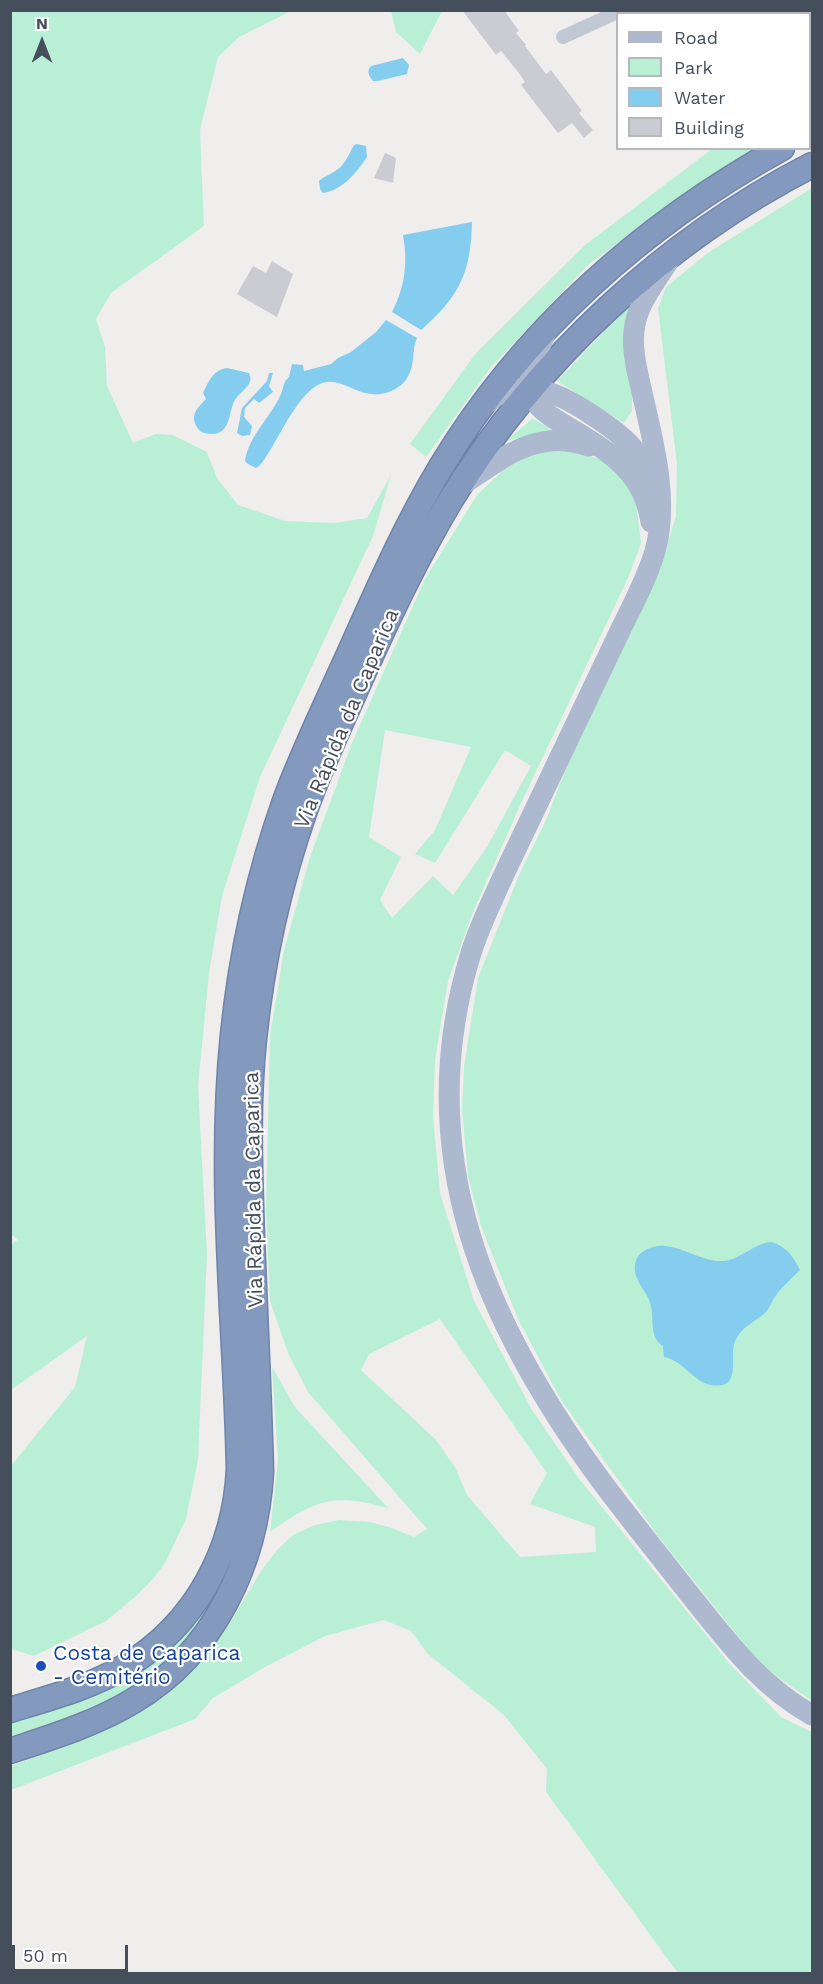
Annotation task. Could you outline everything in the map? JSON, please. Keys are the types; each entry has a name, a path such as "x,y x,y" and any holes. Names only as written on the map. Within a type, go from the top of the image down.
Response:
{"highway":[{"name":"Via Rápida da Caparica","path":"10,1710 106,1676 141,1656 170,1632 190,1610 206,1586 224,1548 235,1510 238,1469 227,1167 227,1110 236,1004 249,930 276,829 307,747 385,574 443,463 468,424 505,376 548,327 600,276 663,225 713,189 779,150"},
{"name":"Via Rápida da Caparica","path":"10,1752 108,1715 135,1700 160,1681 181,1663 221,1612 246,1556 258,1506 261,1472 250,1197 249,1109 256,1026 274,919 297,834 330,747 412,569 459,487 498,430 536,399 599,316 672,254 746,202 813,165"}],"main road":[{"path":"672,254 642,303 635,321 634,349 657,469 660,522 655,550 644,579 490,905 471,952 459,997 451,1055 449,1106 453,1164 460,1203 487,1283 518,1348 555,1415 624,1512 741,1659 778,1694 813,1715"},
{"path":"536,399 531,369 548,327"},
{"path":"468,424 497,395 514,388 536,399 613,457 640,484 650,513 651,548 644,579"},
{"path":"620,435 638,416 641,389"},
{"path":"536,399 557,394 620,435 640,457 650,477 657,499 660,522"},
{"path":"459,487 507,454 540,442 563,441 585,444 613,457"}],"street":[{"path":"563,37 616,13"}],"green space":[{"path":"11,10 291,11 239,37 218,57 200,130 204,226 111,293 96,319 105,347 107,386 133,443 156,434 173,435 207,452 217,478 238,505 285,521 334,523 367,518 391,475 373,536 260,777 222,896 209,973 198,1086 207,1254 198,1460 186,1519 165,1563 135,1597 106,1621 34,1656 11,1649 11,1466 75,1387 87,1336 11,1390 10,1245 18,1240 10,1233"},
{"path":"391,11 442,11 420,54 396,32"},
{"path":"711,150 756,150 722,169 589,264 491,367 426,457 410,444 476,353 585,245"},
{"path":"812,188 812,1701 775,1675 752,1654 659,1537 561,1400 518,1319 481,1226 468,1176 462,1109 464,1066 478,978 519,875 546,820 576,743 662,561 676,516 677,464 658,308 666,287 709,252"},
{"path":"632,303 623,340 632,394 632,411 624,423 557,381"},
{"path":"532,419 556,430 506,441"},
{"path":"571,451 600,459 624,477 636,502 641,543 629,576 522,801 473,912 448,981 435,1060 433,1117 440,1193 474,1301 532,1410 580,1480 729,1663 781,1717 812,1732 812,1973 678,1973 546,1792 547,1769 504,1715 428,1654 411,1631 384,1620 325,1636 265,1667 213,1698 195,1719 11,1790 11,1766 99,1733 164,1697 198,1665 228,1626 261,1571 277,1550 293,1535 315,1525 339,1520 370,1522 414,1537 427,1529 308,1392 288,1353 270,1301 266,1210 270,1036 284,950 310,857 352,743 425,579 477,495 502,471 536,452","holes":["385,730 471,747 435,830 415,854 435,863 505,750 531,766 487,847 453,895 433,876 392,918 380,900 401,857 369,837","440,1319 547,1473 530,1504 595,1527 596,1552 520,1557 467,1495 455,1467 435,1439 361,1370 369,1354"]},
{"path":"272,1367 295,1407 388,1508 353,1501 326,1502 300,1512 270,1532 278,1460"},
{"path":"237,1547 231,1571 196,1629 171,1658 134,1688 99,1708 11,1740 10,1724 106,1690 149,1665 168,1649 185,1631 214,1592"}],"water":[{"path":"403,58 409,65 407,74 378,81 373,81 370,77 368,72 371,66"},
{"path":"354,145 366,146 367,157 354,175 343,185 323,193 319,181 340,168"},
{"path":"472,222 469,256 465,270 454,295 445,306 421,330 392,312 404,275 403,235"},
{"path":"386,320 417,338 412,368 403,383 392,391 378,394 368,394 335,382 318,385 301,400 261,464 256,468 248,464 245,461 247,452 277,402 289,377 292,364 303,365 304,371 331,364 351,352 376,332"},
{"path":"227,368 249,373 250,381 235,400 223,430 215,434 201,432 195,422 194,414 206,399 203,393 210,380 218,371"},
{"path":"269,373 273,373 269,386 273,392 259,403 254,399 245,408 244,417 252,426 250,435 242,436 237,433 242,408 267,381"},
{"path":"771,1242 788,1252 800,1270 780,1290 765,1313 744,1328 738,1336 733,1348 733,1371 728,1382 721,1385 705,1383 677,1362 664,1357 663,1346 658,1342 653,1331 649,1300 636,1275 635,1264 640,1254 650,1248 660,1246 671,1247 702,1258 724,1261"}],"building":[{"path":"462,10 504,10 519,31 516,33 525,46 546,74 551,70 582,111 579,113 593,130 584,138 572,123 558,133 521,85 525,82 518,72 501,51 496,55"},
{"path":"385,153 396,158 393,183 374,178"},
{"path":"272,261 293,274 277,317 237,294 253,266 266,273"}],"place":[{"name":"Costa de Caparica - Cemitério","path":"41,1666"}]}
